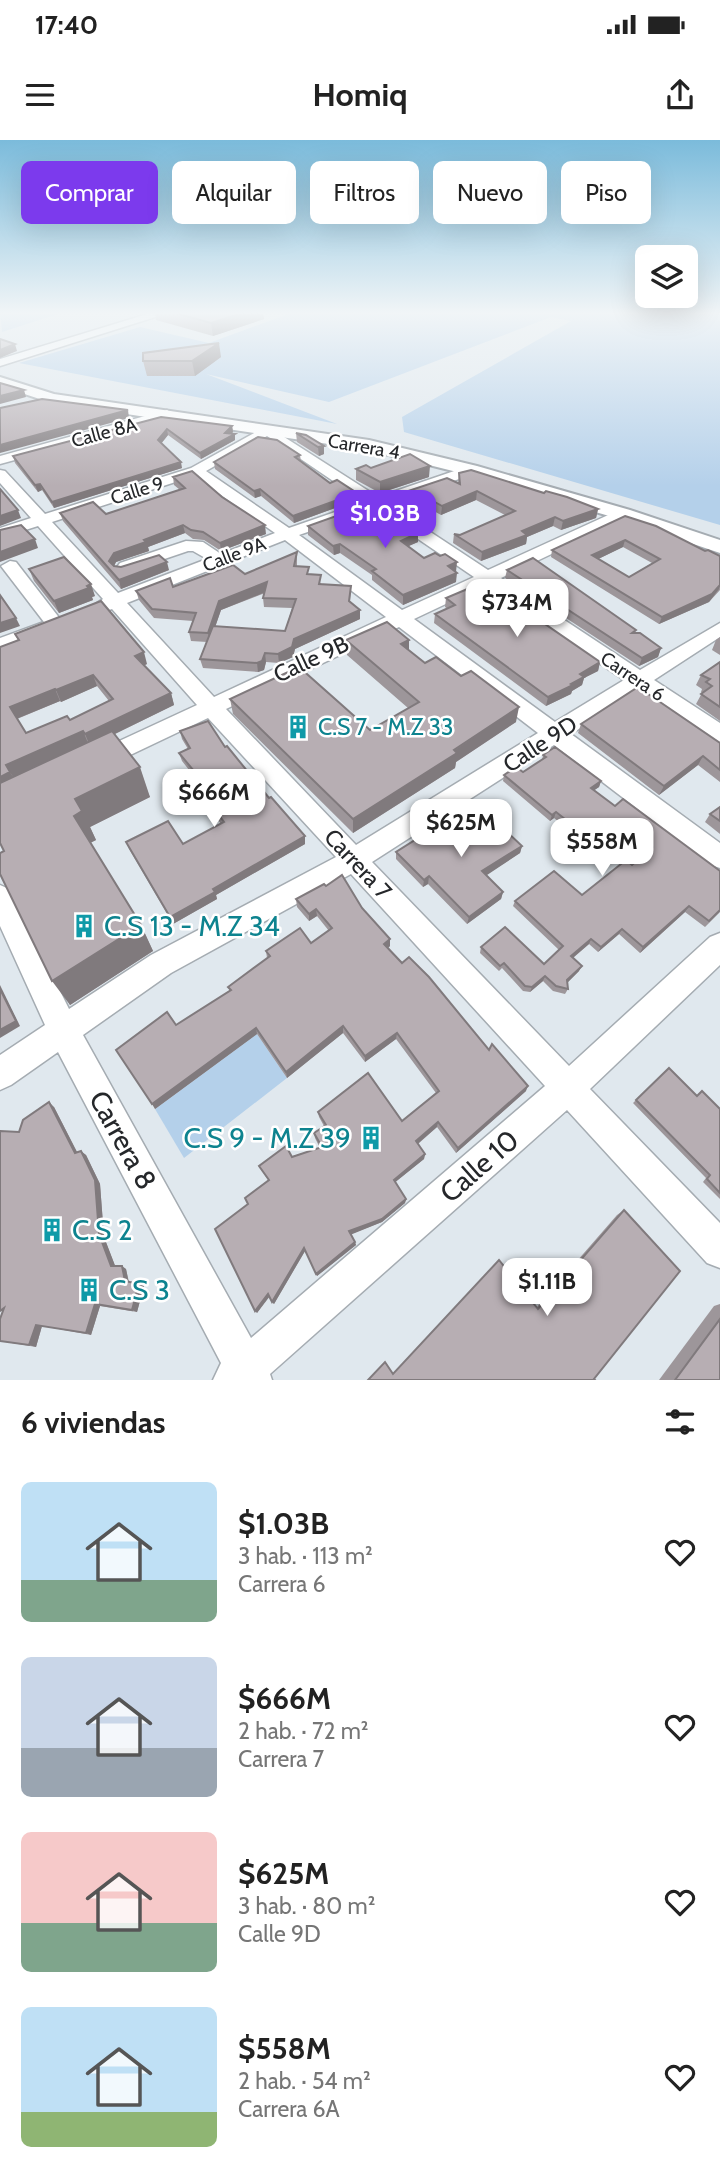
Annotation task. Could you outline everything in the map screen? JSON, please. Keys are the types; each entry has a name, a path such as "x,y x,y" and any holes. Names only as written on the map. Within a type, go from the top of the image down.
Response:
{"main road":[{"name":"Carrera 4","path":"0,381 52,398 369,445 471,470 623,513 720,547"}],"street":[{"path":"26,404 52,398"},
{"name":"Calle 8A","path":"0,460 167,414"},
{"name":"Calle 9","path":"0,533 196,471 267,430"},
{"name":"Carrera 6","path":"267,430 720,734"},
{"name":"Calle 9A","path":"0,645 287,534 471,470"},
{"path":"196,471 287,534 720,858"},
{"name":"Carrera 7","path":"0,474 210,706 720,1250"},
{"name":"Calle 9B","path":"74,772 623,513"},
{"path":"122,568 186,546 197,546 219,560"},
{"path":"10,566 67,620"},
{"name":"Calle 9D","path":"0,1074 161,964 354,860 720,629"},
{"name":"Carrera 8","path":"0,897 63,1030 244,1376"},
{"name":"Calle 10","path":"244,1376 567,1089 720,946"}],"shaded area":[{"path":"55,370 413,370 329,402 206,374 337,424"},
{"path":"485,370 720,370 720,525 404,432 402,417"},
{"path":"257,1034 287,1078 184,1158 155,1109"}],"building":[{"path":"0,383 24,390 0,396"},
{"path":"42,399 128,410 0,445 0,408"},
{"path":"161,417 232,426 225,433 235,434 200,453 167,429 158,440 181,462 52,502 40,484 35,485 13,456"},
{"path":"296,433 306,435 324,446 318,447"},
{"path":"258,437 277,440 300,455 295,457 330,483 337,480 357,493 293,516 260,489 254,491 214,462"},
{"path":"410,454 430,466 380,482 356,469 366,465 371,468"},
{"path":"471,470 544,493 546,491 567,497 598,509 563,521 555,517 522,531 527,535 482,552 454,534 460,535 515,511 477,491 442,506 433,501 415,508 396,495 447,478 460,484 459,473"},
{"path":"192,471 222,497 265,525 220,543 203,532 183,525 114,553 109,561 114,566 121,567 159,555 167,562 119,580 60,513 93,502 106,514 185,488 173,477"},
{"path":"0,489 18,510 0,516"},
{"path":"353,510 374,512 397,529 418,533 401,541 424,558 435,553 440,556 445,554 457,562 448,566 457,573 403,595 372,571 376,569 340,544 333,546 308,526"},
{"path":"625,516 656,526 720,556 720,585 712,594 662,617 552,550","holes":["625,540 660,559 629,577 592,555"]},
{"path":"21,525 35,539 0,552 0,530"},
{"path":"297,552 294,566 309,567 307,574 321,575 319,584 351,586 349,601 360,610 294,639 292,647 278,654 265,653 262,661 257,663 200,659 213,626 285,631 296,599 263,598 267,582 219,601 208,633 189,632 196,613 152,609 136,591 170,578 173,587 233,565 245,574"},
{"path":"64,557 91,584 87,586 89,588 54,601 29,569"},
{"path":"533,558 636,630 632,633 640,633 661,648 642,658 507,570"},
{"path":"484,582 600,662 580,674 584,677 571,684 573,685 548,697 435,614 455,605 446,598"},
{"path":"0,595 16,618 0,623"},
{"path":"101,601 144,652 135,656 171,693 85,734 83,731 6,765 10,772 0,777 0,647 19,640 15,634","holes":["93,675 113,699 70,720 67,716 26,733 10,707"]},
{"path":"387,622 409,640 401,644 425,663 436,657 461,676 471,671 519,707 454,750 457,753 353,819 230,699 299,667 370,730 419,702 346,640"},
{"path":"720,662 720,707 701,694 712,686 706,682 710,679 701,675"},
{"path":"638,687 720,743 720,770 703,756 664,786 581,724"},
{"path":"208,721 225,747 227,746 269,798 271,797 305,836 170,917 126,842 168,821 183,844 224,822 193,781 199,777 179,753 190,748 180,731"},
{"path":"112,731 140,767 75,799 82,811 74,816 141,925 52,981 0,874 0,853 4,851 0,843 0,783"},
{"path":"555,747 601,781 591,788 615,806 623,799 720,871 720,910 709,921 689,906 643,947 622,929 601,947 591,939 571,956 582,966 567,980 568,989 556,986 545,976 532,987 525,986 504,963 500,966 481,947 505,927 544,964 563,946 515,901 554,871 582,895 626,860 632,865 652,847 618,823 594,842 556,812 552,815 504,775 516,767 523,772 546,757 543,755"},
{"path":"720,807 720,821 710,814"},
{"path":"447,810 470,830 491,817 522,846 482,871 503,892 469,917 429,876 424,880 396,852 437,826 431,820"},
{"path":"342,875 362,908 390,939 384,944 402,963 409,957 429,977 489,1050 492,1044 528,1086 458,1148 438,1122 416,1141 425,1154 394,1180 406,1199 382,1219 349,1231 355,1242 316,1274 304,1248 272,1302 268,1294 255,1311 215,1229 248,1204 245,1198 269,1180 259,1166 286,1146 292,1157 322,1147 314,1133 326,1125 318,1112 368,1073 402,1121 439,1091 397,1033 365,1056 343,1026 286,1072 256,1028 152,1104 116,1050 167,1012 176,1025 231,990 228,987 270,956 266,951 300,928 311,943 332,928 316,909 309,914 296,899 324,884 326,886"},
{"path":"0,989 16,1021 0,1030"},
{"path":"669,1068 697,1096 702,1091 720,1109 720,1193 707,1179 710,1175 636,1100"},
{"path":"49,1102 75,1153 81,1151 95,1180 99,1234 111,1266 122,1266 125,1281 139,1284 132,1310 95,1304 86,1333 36,1325 29,1345 0,1341 0,1319 4,1308 0,1311 0,1131 19,1132 23,1120"},
{"path":"624,1210 680,1271 595,1380 368,1380 385,1362 393,1374 499,1260 538,1309"},
{"path":"720,1319 720,1380 675,1380"}],"place":[{"name":"C.S 7 - M.Z 33","path":"298,727"},
{"name":"C.S 13 - M.Z 34","path":"84,926"},
{"name":"C.S 9 - M.Z 39","path":"371,1138"},
{"name":"C.S 2","path":"52,1230"},
{"name":"C.S 3","path":"89,1290"}]}
